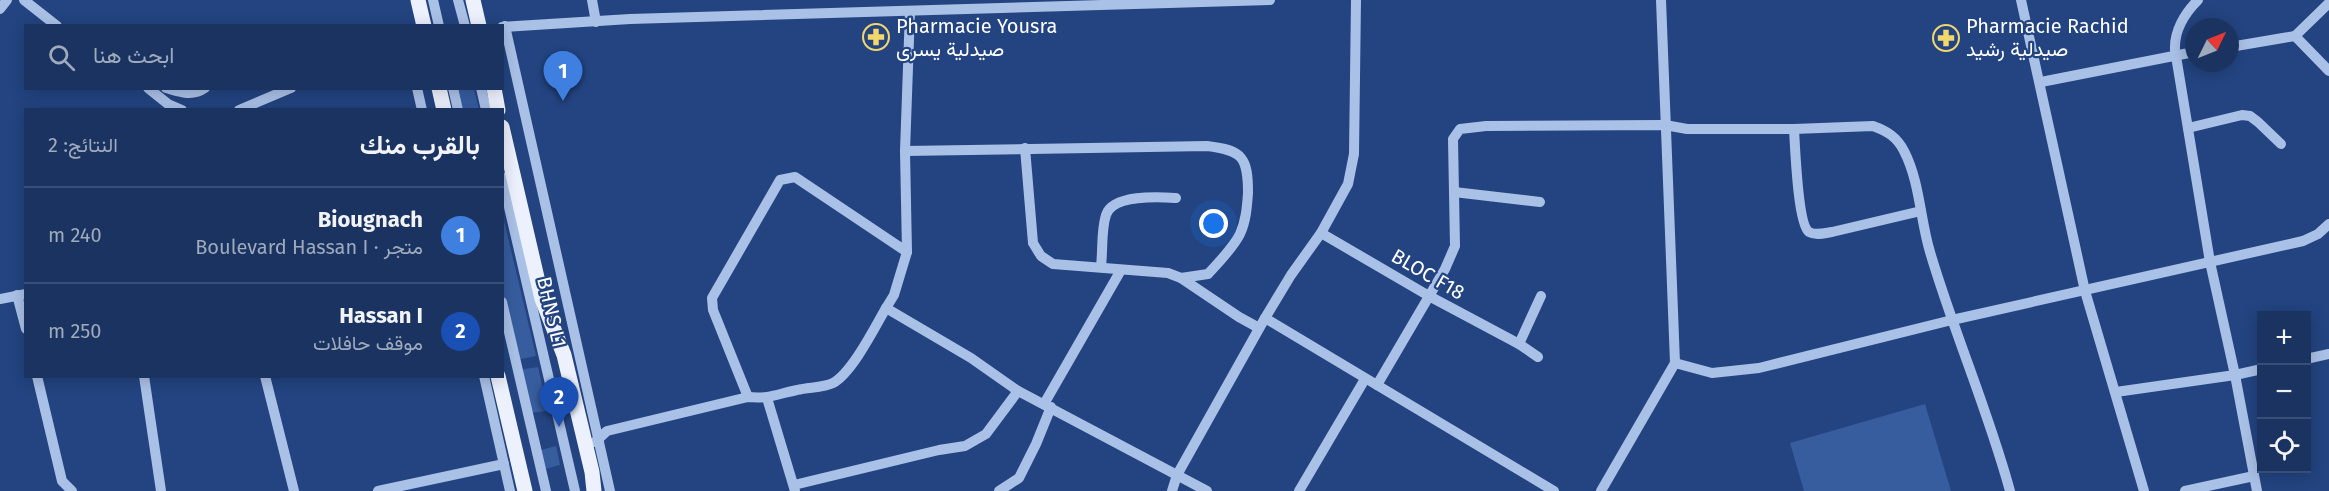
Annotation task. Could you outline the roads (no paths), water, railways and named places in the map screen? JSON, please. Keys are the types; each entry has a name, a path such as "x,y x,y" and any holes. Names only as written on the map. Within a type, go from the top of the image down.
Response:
{"main road":[{"path":"418,0 424,24"},
{"path":"473,0 479,24"},
{"path":"439,90 444,108"},
{"path":"494,90 498,108"},
{"path":"504,136 542,299 573,359 594,491"},
{"path":"498,378 525,491"}],"street":[{"path":"0,9 7,0"},
{"path":"24,0 54,24"},
{"path":"433,0 439,24"},
{"path":"458,0 464,24"},
{"path":"592,0 596,22"},
{"path":"894,0 894,12"},
{"path":"610,491 598,439 573,359 504,27 630,19 894,12 1103,3 1270,0"},
{"path":"1172,491 1177,475 1259,328 1291,275 1322,233 1341,198 1352,170 1356,0"},
{"path":"1601,491 1675,363 1661,0"},
{"path":"2021,0 2041,82 2085,291 2144,491"},
{"path":"2198,0 2180,24 2175,43 2176,55 2210,262 2258,491"},
{"path":"2239,45 2295,36 2329,3"},
{"path":"587,451 607,431 748,397 767,398 798,389 831,384 841,378 851,367 894,295 907,252 905,151 910,11"},
{"path":"2295,36 2329,71"},
{"path":"2041,82 2185,54"},
{"path":"150,90 168,104 177,108"},
{"path":"173,90 188,94 199,90"},
{"path":"244,108 286,90"},
{"path":"417,90 422,108"},
{"path":"453,90 458,108"},
{"path":"481,90 486,108"},
{"path":"2188,128 2242,115 2250,116 2282,144"},
{"path":"1377,385 1455,246 1453,139 1460,129 1486,126 1665,125 1687,129 1873,126 1890,134 1900,144 1913,170 1930,251 1962,351 1984,405 2010,491"},
{"path":"1794,129 1801,215 1805,228 1810,232 1819,234 1832,232 1921,211"},
{"path":"905,151 1207,146 1224,148 1236,153 1245,163 1249,174 1245,218 1239,236 1208,274 1182,278"},
{"path":"1025,148 1033,243 1041,255 1053,264 1168,273 1182,278 1259,328"},
{"path":"748,397 713,310 711,298 780,180 795,177 907,252"},
{"name":"BHNS L1","path":"504,186 575,491"},
{"path":"1454,192 1540,202"},
{"path":"1101,266 1106,217 1110,208 1127,200 1138,198 1176,198"},
{"path":"1675,363 1712,373 1759,368 1952,320 2303,241 2318,234 2329,225"},
{"name":"BLOC F18","path":"1322,233 1429,296 1519,344 1538,357"},
{"path":"999,491 1019,478 1036,444 1047,405 1121,270"},
{"path":"0,299 21,295 24,315"},
{"path":"1519,344 1541,296"},
{"path":"886,308 972,357 1018,391 1207,491"},
{"path":"504,311 546,491"},
{"path":"1266,318 1554,491"},
{"path":"2311,358 2329,354"},
{"path":"2115,392 2257,370"},
{"path":"37,378 62,481 72,491"},
{"path":"144,378 161,491"},
{"path":"266,378 294,491"},
{"path":"484,378 510,491"},
{"path":"1299,491 1365,379"},
{"path":"767,398 795,488 939,450 965,446 986,435 1018,391"},
{"path":"378,491 504,464"},
{"path":"2185,491 2254,476"}],"place":[{"name":"Pharmacie Yousra صيدلية يسرى","path":"876,37"},
{"name":"Pharmacie Rachid صيدلية رشيد","path":"1946,38"},
{"name":"Biougnach","path":"563,101"},
{"name":"Hassan I","path":"559,427"}]}
